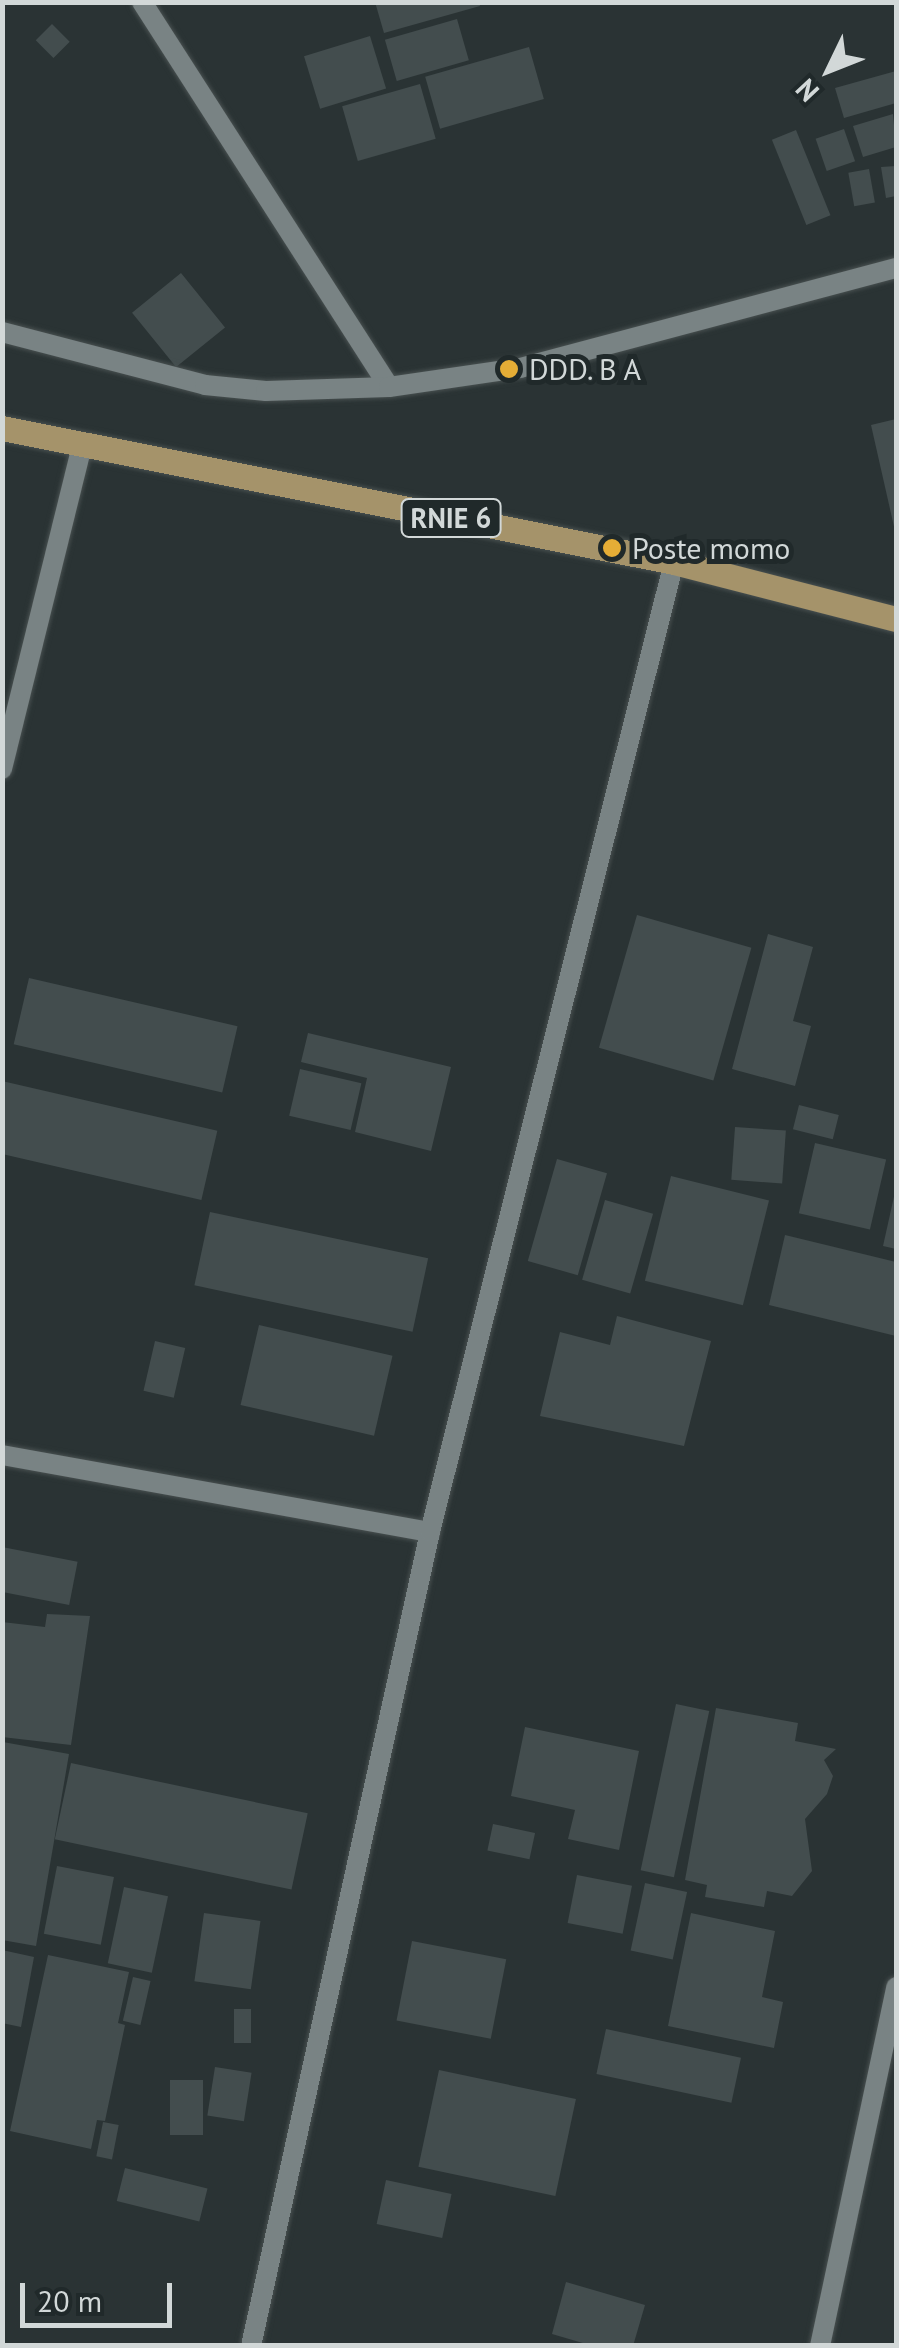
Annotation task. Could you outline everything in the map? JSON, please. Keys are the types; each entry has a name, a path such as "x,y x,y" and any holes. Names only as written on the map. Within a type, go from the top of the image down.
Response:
{"main road":[{"name":"RNIE 6","path":"2,428 674,562 896,619"}],"street":[{"path":"142,2 389,388"},
{"path":"2,332 205,385 266,392 389,388 520,368 896,268"},
{"path":"2,768 82,446"},
{"path":"252,2346 430,1532 674,562"},
{"path":"2,1456 430,1532"},
{"path":"820,2346 896,1987"}],"building":[{"path":"375,2 479,2 480,6 384,33"},
{"path":"457,19 469,60 397,81 385,40"},
{"path":"52,24 70,42 53,58 36,40"},
{"path":"370,36 386,89 320,109 304,56"},
{"path":"529,47 544,99 440,129 425,77"},
{"path":"896,71 896,103 844,118 835,88"},
{"path":"420,84 436,139 358,161 342,106"},
{"path":"893,114 896,147 863,157 853,126"},
{"path":"844,129 855,161 827,171 816,139"},
{"path":"796,130 830,215 806,225 772,140"},
{"path":"896,166 896,196 886,198 881,167"},
{"path":"869,169 875,202 854,206 848,173"},
{"path":"181,273 225,327 176,367 132,313"},
{"path":"896,419 896,531 895,531 871,425"},
{"path":"637,915 751,948 713,1080 599,1048"},
{"path":"768,934 813,947 793,1021 811,1026 795,1086 732,1069"},
{"path":"29,978 238,1026 222,1092 14,1044"},
{"path":"308,1033 451,1067 431,1151 355,1132 367,1078 301,1062"},
{"path":"300,1069 361,1083 351,1130 289,1116"},
{"path":"2,1081 217,1131 201,1200 2,1154"},
{"path":"799,1105 839,1115 833,1139 793,1129"},
{"path":"735,1127 786,1131 782,1183 731,1180"},
{"path":"815,1143 886,1159 870,1230 799,1213"},
{"path":"557,1159 607,1173 578,1275 528,1261"},
{"path":"671,1176 769,1200 743,1305 645,1281"},
{"path":"896,1192 896,1249 883,1246"},
{"path":"605,1200 653,1214 630,1294 582,1280"},
{"path":"210,1212 428,1258 413,1332 194,1285"},
{"path":"785,1235 896,1262 896,1336 769,1305"},
{"path":"617,1316 711,1341 684,1446 540,1416 560,1332 610,1345"},
{"path":"259,1325 392,1356 374,1436 241,1405"},
{"path":"155,1341 185,1348 174,1398 144,1391"},
{"path":"2,1547 78,1562 69,1605 2,1592"},
{"path":"47,1614 90,1616 71,1745 2,1737 2,1622 45,1627"},
{"path":"676,1704 709,1711 674,1877 641,1870"},
{"path":"716,1708 798,1723 795,1741 836,1749 824,1760 833,1776 827,1794 805,1819 812,1871 792,1896 767,1891 764,1907 705,1897 707,1885 685,1880"},
{"path":"525,1727 639,1751 619,1850 568,1839 575,1810 511,1796"},
{"path":"3,1742 69,1754 36,1946 2,1940"},
{"path":"71,1763 308,1813 291,1890 55,1839"},
{"path":"493,1824 535,1833 529,1859 487,1850"},
{"path":"57,1866 114,1877 101,1945 44,1934"},
{"path":"577,1875 632,1886 623,1934 568,1923"},
{"path":"645,1883 687,1892 673,1959 631,1950"},
{"path":"124,1887 168,1896 152,1973 108,1963"},
{"path":"204,1913 260,1921 251,1989 194,1981"},
{"path":"691,1913 775,1931 762,1997 783,2002 774,2048 668,2026"},
{"path":"412,1941 506,1959 491,2039 397,2021"},
{"path":"2,1950 34,1957 21,2027 2,2023"},
{"path":"48,1955 129,1972 118,2023 125,2025 105,2121 97,2120 91,2149 10,2131"},
{"path":"133,1977 151,1981 140,2025 123,2021"},
{"path":"234,2009 251,2009 251,2043 234,2043"},
{"path":"606,2029 741,2058 731,2103 596,2074"},
{"path":"215,2067 252,2073 244,2121 207,2115"},
{"path":"439,2070 576,2099 555,2196 418,2167"},
{"path":"170,2080 203,2080 203,2135 170,2135"},
{"path":"103,2122 119,2125 112,2159 96,2156"},
{"path":"125,2168 207,2189 199,2222 117,2201"},
{"path":"386,2180 452,2194 442,2238 377,2224"},
{"path":"566,2282 645,2305 633,2346 593,2346 552,2334"}],"place":[{"name":"DDD. B A","path":"509,369"},
{"name":"Poste momo","path":"612,548"}]}
